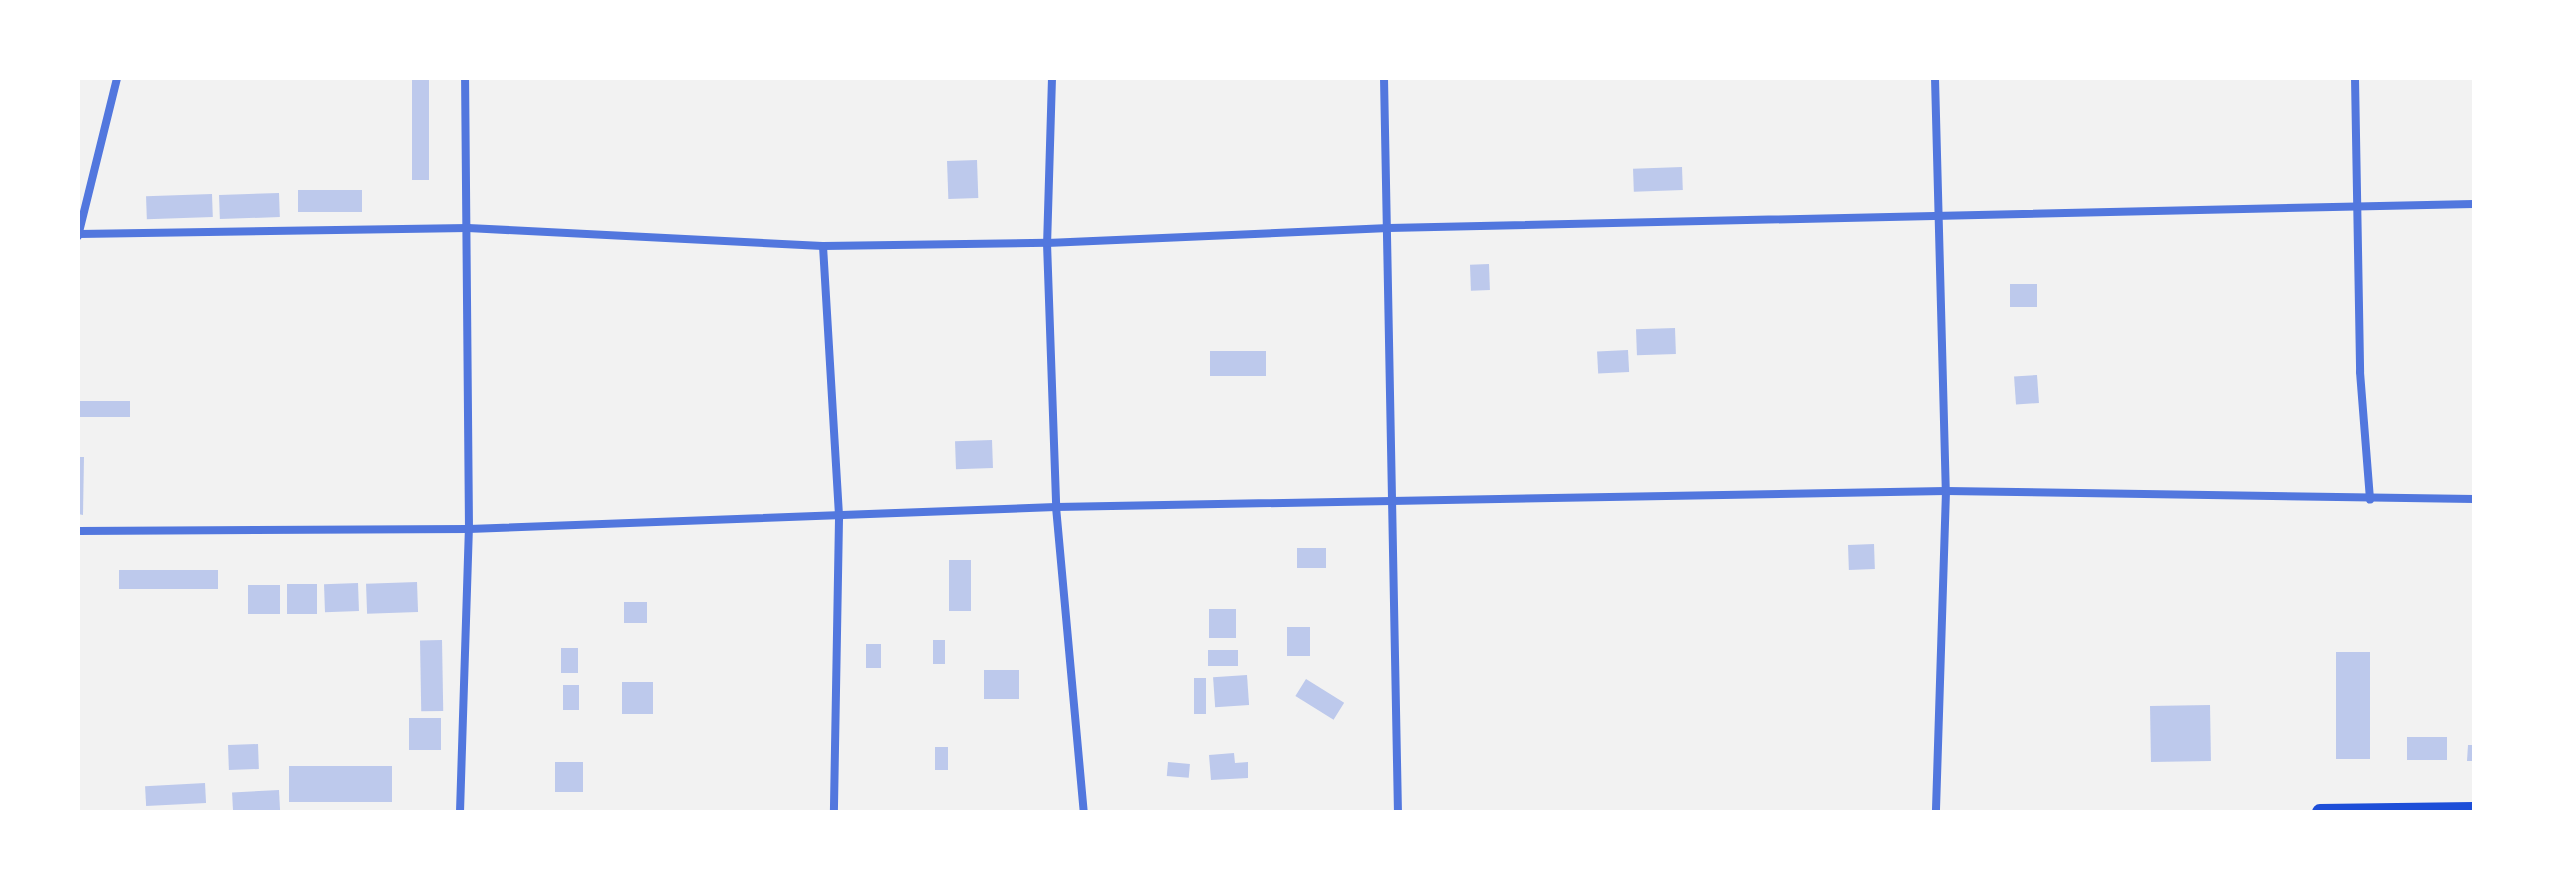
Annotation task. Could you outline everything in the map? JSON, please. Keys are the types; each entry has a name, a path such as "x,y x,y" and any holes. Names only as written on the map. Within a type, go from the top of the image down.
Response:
{"highway":[{"path":"2320,812 2474,810"}],"street":[{"path":"117,78 78,235 468,228 823,246 1047,243 1389,228 2356,203 2474,204"},
{"path":"460,812 469,529 465,78"},
{"path":"1052,78 1047,243 1056,507 1084,812"},
{"path":"1384,78 1396,503 1398,812"},
{"path":"1935,78 1946,491 1936,812"},
{"path":"2355,78 2360,372 2370,500"},
{"path":"823,246 839,519 834,812"},
{"path":"78,531 469,529 839,519 1056,507 1946,491 2370,500 2474,499"}],"building":[{"path":"412,78 429,78 429,180 412,180"},
{"path":"977,160 978,198 948,199 947,161"},
{"path":"1682,167 1683,190 1634,192 1633,169"},
{"path":"298,190 362,190 362,212 298,212"},
{"path":"279,193 280,217 220,219 219,195"},
{"path":"212,194 213,217 147,219 146,196"},
{"path":"1489,264 1490,290 1471,291 1470,265"},
{"path":"2010,284 2037,284 2037,307 2010,307"},
{"path":"1675,328 1676,354 1637,355 1636,329"},
{"path":"1628,350 1629,372 1598,374 1597,352"},
{"path":"1210,351 1266,351 1266,376 1210,376"},
{"path":"2037,375 2039,403 2016,405 2014,377"},
{"path":"78,401 130,401 130,417 78,417"},
{"path":"992,440 993,468 956,469 955,441"},
{"path":"78,457 84,457 83,515 78,514"},
{"path":"1874,544 1875,569 1849,570 1848,545"},
{"path":"1297,548 1326,548 1326,568 1297,568"},
{"path":"949,560 971,560 971,611 949,611"},
{"path":"119,570 218,570 218,589 119,589"},
{"path":"417,582 418,612 367,614 366,584"},
{"path":"358,583 359,611 325,612 324,584"},
{"path":"287,584 317,584 317,614 287,614"},
{"path":"248,585 280,585 280,614 248,614"},
{"path":"624,602 647,602 647,623 624,623"},
{"path":"1209,609 1236,609 1236,638 1209,638"},
{"path":"1287,627 1310,627 1310,656 1287,656"},
{"path":"420,640 442,640 443,711 421,711"},
{"path":"933,640 945,640 945,664 933,664"},
{"path":"866,644 881,644 881,668 866,668"},
{"path":"561,648 578,648 578,673 561,673"},
{"path":"1208,650 1238,650 1238,666 1208,666"},
{"path":"2336,652 2370,652 2370,759 2336,759"},
{"path":"984,670 1019,670 1019,699 984,699"},
{"path":"1247,675 1249,705 1215,707 1213,677"},
{"path":"1194,678 1206,678 1206,714 1194,714"},
{"path":"1306,679 1344,703 1334,720 1295,696"},
{"path":"622,682 653,682 653,714 622,714"},
{"path":"563,685 579,685 579,710 563,710"},
{"path":"2210,705 2211,761 2151,762 2150,706"},
{"path":"409,718 441,718 441,750 409,750"},
{"path":"2407,737 2447,737 2447,760 2407,760"},
{"path":"258,744 259,769 229,770 228,745"},
{"path":"2468,745 2474,745 2474,761 2467,761"},
{"path":"935,747 948,747 948,770 935,770"},
{"path":"1234,753 1235,763 1248,762 1248,778 1211,780 1209,755"},
{"path":"555,762 583,762 583,792 555,792"},
{"path":"1168,762 1190,764 1189,778 1167,776"},
{"path":"289,766 392,766 392,802 289,802"},
{"path":"205,783 206,803 146,806 145,786"},
{"path":"279,790 280,812 233,812 232,792"}]}
